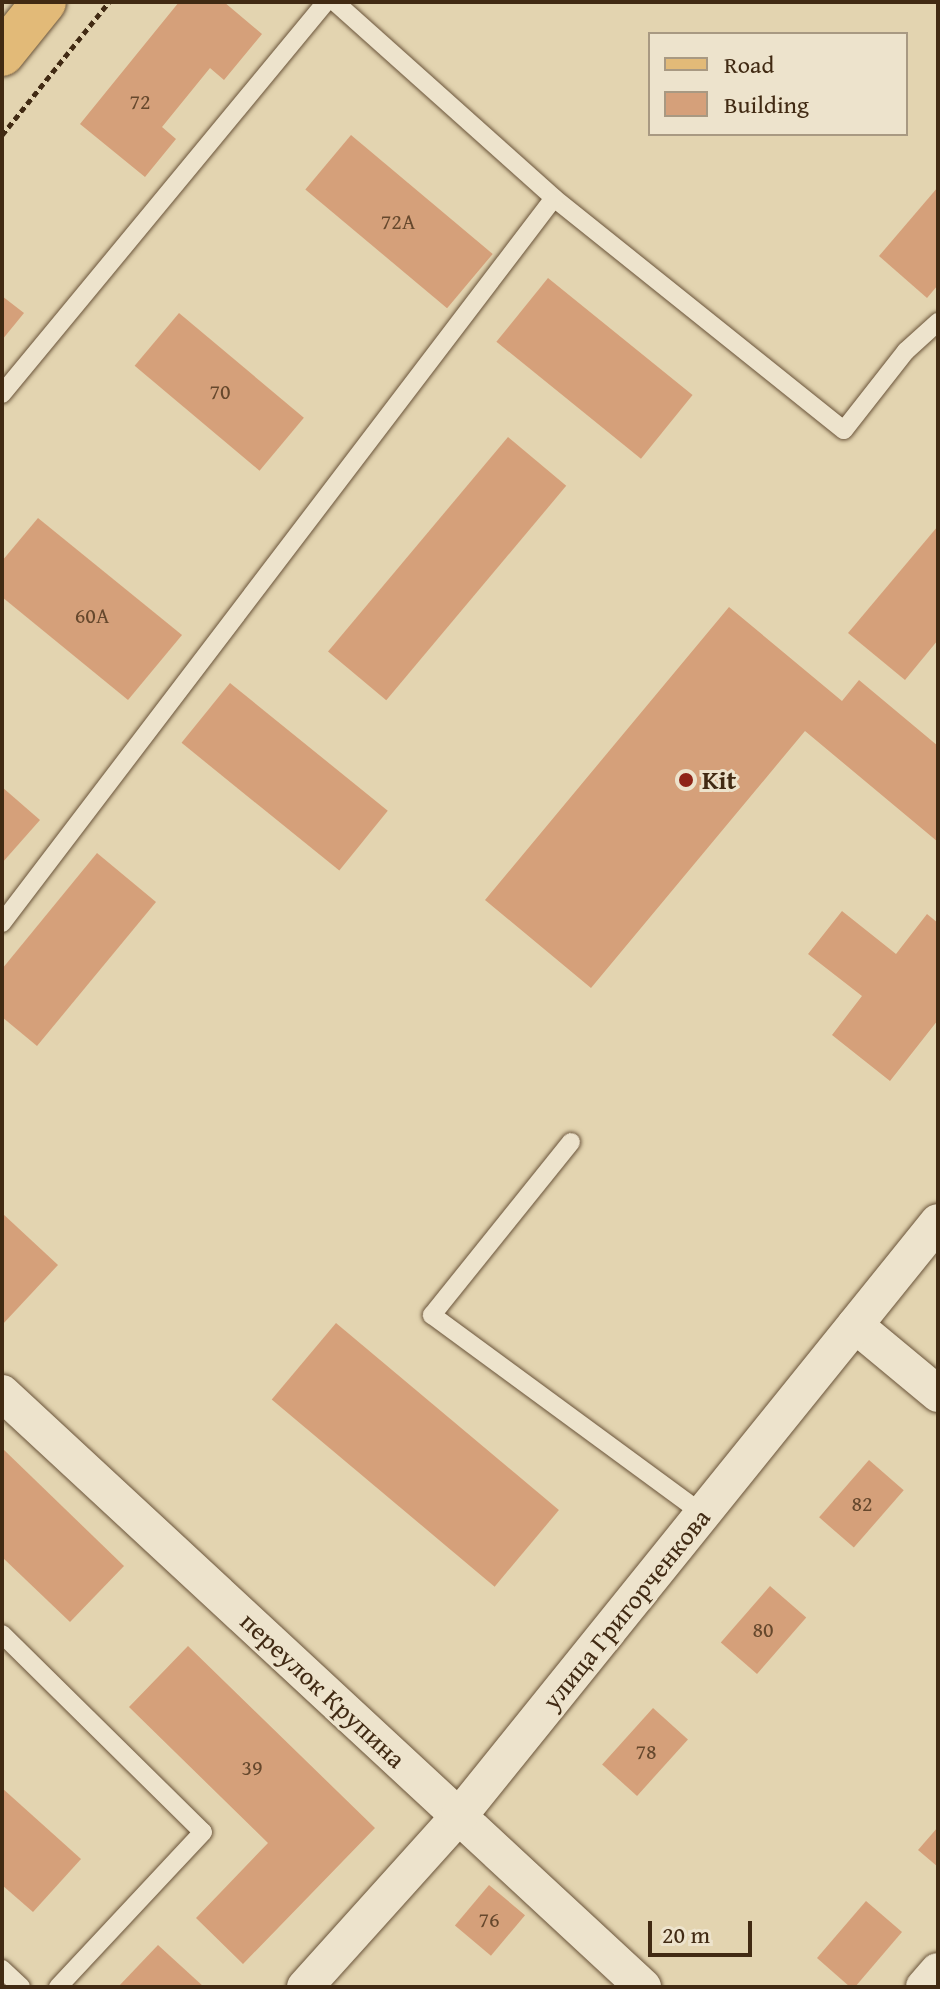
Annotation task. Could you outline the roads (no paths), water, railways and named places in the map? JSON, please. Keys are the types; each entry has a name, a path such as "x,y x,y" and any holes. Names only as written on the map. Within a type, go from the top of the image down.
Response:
{"main road":[{"path":"2,54 44,2"}],"street":[{"name":"улица Григорченкова","path":"305,1987 459,1816 938,1222"},
{"path":"855,1325 938,1394"},
{"name":"переулок Крупина","path":"2,1393 643,1987"},
{"path":"924,1987 938,1971"}],"lane":[{"path":"2,394 326,2"},
{"path":"335,2 554,198 844,430 906,351 938,322"},
{"path":"2,923 554,198"},
{"path":"571,1142 432,1315 703,1514"},
{"path":"2,1634 203,1832 58,1987"},
{"path":"2,1969 21,1987"}],"place":[{"name":"Kit","path":"686,780"}]}
